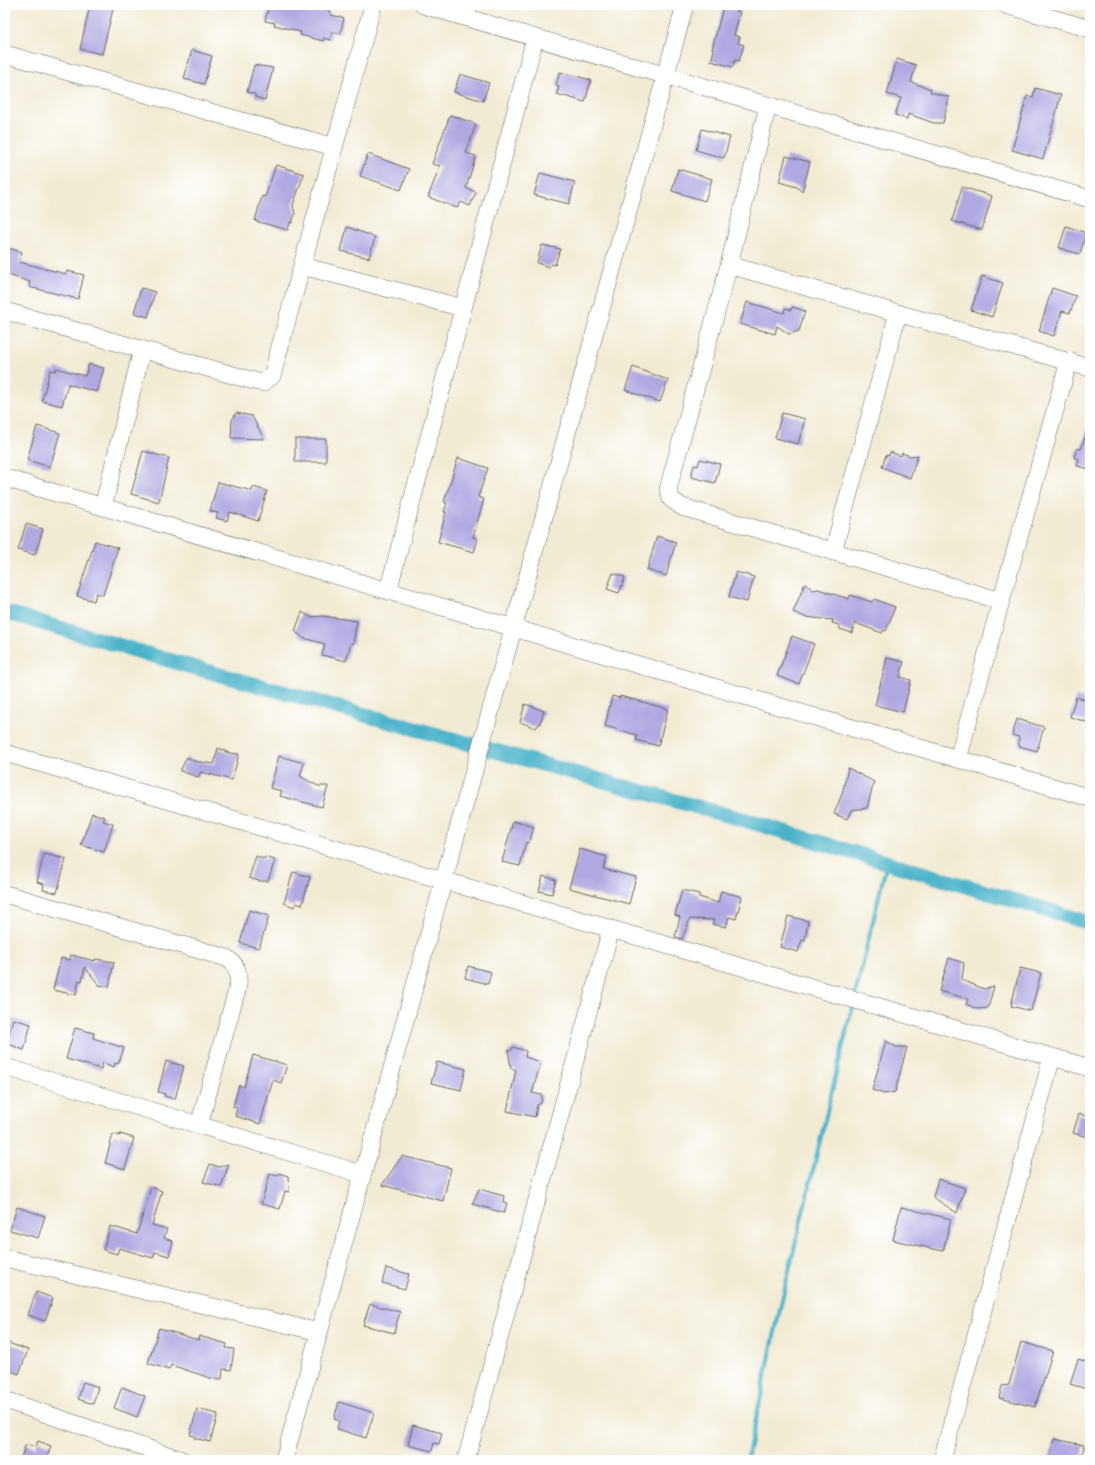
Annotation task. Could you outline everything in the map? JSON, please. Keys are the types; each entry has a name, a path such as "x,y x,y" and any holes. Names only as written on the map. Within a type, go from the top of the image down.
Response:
{"street":[{"path":"5,311 263,383 272,376 372,5"},
{"path":"423,5 1090,199"},
{"path":"284,1460 685,5"},
{"path":"1006,5 1090,29"},
{"path":"388,591 535,38"},
{"path":"5,54 334,147"},
{"path":"768,105 729,265 668,489 671,499 682,507 1001,602"},
{"path":"729,265 1090,368"},
{"path":"302,266 463,308"},
{"path":"833,552 898,313"},
{"path":"103,507 142,350"},
{"path":"958,759 1069,361"},
{"path":"5,478 1090,798"},
{"path":"5,753 1090,1068"},
{"path":"5,894 227,958 235,965 238,970 238,986 199,1125"},
{"path":"466,1460 611,929"},
{"path":"942,1460 1052,1057"},
{"path":"5,1067 362,1174"},
{"path":"5,1258 319,1332"},
{"path":"5,1400 182,1460"}],"building":[{"path":"90,5 114,5 102,54 80,49"},
{"path":"269,5 295,5 314,10 319,8 328,9 331,15 344,18 340,34 332,32 330,40 324,38 323,41 300,35 301,32 274,25 275,23 265,21"},
{"path":"723,7 740,12 734,35 740,37 738,43 744,45 739,61 735,60 733,67 711,61 714,50 712,49"},
{"path":"192,50 212,56 204,84 184,79"},
{"path":"897,59 916,65 911,82 931,89 930,92 949,97 943,123 934,123 908,114 907,119 895,115 901,98 887,94"},
{"path":"254,65 273,68 265,100 255,97 255,94 247,92"},
{"path":"560,72 591,80 585,102 557,94 559,86 556,85"},
{"path":"460,74 489,83 483,101 454,92"},
{"path":"1035,88 1061,95 1043,159 1012,150 1027,96 1033,97"},
{"path":"450,115 476,124 466,153 476,156 466,188 476,192 470,206 461,202 457,208 428,197 440,166 432,164"},
{"path":"702,129 730,137 724,158 696,150"},
{"path":"368,154 409,169 401,190 360,176"},
{"path":"786,156 810,162 802,192 797,187 779,182"},
{"path":"276,165 304,174 293,205 295,214 292,223 290,222 288,230 255,221 262,196 265,197"},
{"path":"678,169 712,179 705,201 672,191"},
{"path":"540,173 575,182 569,204 534,195"},
{"path":"962,187 992,196 982,230 952,221"},
{"path":"1066,226 1086,233 1080,254 1059,248"},
{"path":"347,227 375,237 369,258 341,251"},
{"path":"542,245 560,249 555,265 551,264 549,267 537,263"},
{"path":"5,247 22,252 19,262 66,274 67,271 84,275 78,299 29,287 30,282 5,274"},
{"path":"982,276 1003,283 992,317 971,310"},
{"path":"141,288 155,292 148,317 134,313"},
{"path":"1052,288 1076,296 1070,313 1062,311 1054,336 1039,331"},
{"path":"747,302 784,313 785,308 791,310 792,307 805,311 799,331 789,334 777,326 775,334 740,324"},
{"path":"89,364 104,368 97,392 68,384 62,406 42,401 50,370 55,371 56,368 85,376"},
{"path":"633,367 668,380 660,402 625,390"},
{"path":"236,413 252,416 264,439 231,438 232,420"},
{"path":"782,413 805,419 798,444 775,438"},
{"path":"37,426 60,433 50,467 27,460"},
{"path":"1087,431 1090,431 1090,469 1077,466 1079,459 1074,458 1077,448 1081,449"},
{"path":"295,439 326,439 326,462 295,462"},
{"path":"143,451 169,458 159,502 131,494"},
{"path":"890,452 901,456 902,453 910,456 918,455 910,478 882,467 886,455 889,456"},
{"path":"458,458 488,468 478,497 484,499 473,537 478,539 474,552 438,542 446,512 444,512 447,503 444,502"},
{"path":"700,459 720,464 715,483 691,477 694,465 698,466"},
{"path":"218,482 252,491 253,487 267,491 258,521 230,512 227,521 216,518 218,513 210,511"},
{"path":"26,524 43,529 35,555 18,550"},
{"path":"657,536 676,542 666,576 647,570"},
{"path":"95,541 118,548 103,595 96,593 94,601 77,596"},
{"path":"736,572 754,577 747,602 729,597"},
{"path":"613,573 625,577 619,593 607,589"},
{"path":"805,583 813,590 818,589 849,599 850,595 872,602 874,599 895,607 886,631 884,630 882,633 855,623 852,633 840,629 839,625 832,623 833,620 805,617 793,612"},
{"path":"302,612 310,617 323,616 357,621 353,644 351,643 346,661 322,655 325,644 303,638 295,631"},
{"path":"792,636 814,644 799,684 777,676"},
{"path":"887,658 904,662 900,677 911,680 903,712 875,705"},
{"path":"612,696 620,698 620,696 668,709 658,746 636,740 637,735 605,726"},
{"path":"1076,697 1090,701 1090,723 1070,717"},
{"path":"525,704 544,711 540,723 536,728 520,722"},
{"path":"1017,719 1044,727 1037,751 1019,746 1019,737 1012,735"},
{"path":"218,748 229,753 239,754 232,780 201,772 198,777 180,771 187,757 194,761 214,764"},
{"path":"279,756 304,763 300,776 318,786 328,786 322,807 280,796 282,791 270,788"},
{"path":"848,768 874,782 867,808 851,810 847,819 834,814 842,794"},
{"path":"92,813 105,817 103,821 113,824 104,852 81,845"},
{"path":"513,821 534,827 529,843 526,842 520,866 502,862"},
{"path":"580,849 607,857 603,869 636,877 629,904 569,888"},
{"path":"44,854 66,859 57,893 43,890 44,884 37,882"},
{"path":"256,856 264,859 265,857 275,860 268,881 259,881 249,878"},
{"path":"293,872 310,877 302,905 296,903 294,907 284,903"},
{"path":"543,876 556,880 552,894 539,891"},
{"path":"682,890 699,894 699,897 718,903 721,891 742,897 736,919 729,917 726,927 712,924 714,920 690,919 682,939 675,937 680,917 675,915"},
{"path":"249,910 269,916 259,948 240,943"},
{"path":"788,916 808,921 805,941 802,940 798,952 780,947"},
{"path":"71,955 95,961 95,959 114,962 109,987 99,985 85,967 82,981 79,980 76,995 53,990 61,958 70,960"},
{"path":"949,958 964,963 962,980 984,989 994,986 988,1008 977,1009 966,1004 968,999 939,991"},
{"path":"468,966 491,972 488,984 465,978"},
{"path":"1020,968 1041,973 1031,1011 1011,1006"},
{"path":"13,1019 31,1024 24,1050 6,1043"},
{"path":"75,1028 94,1033 93,1038 124,1048 118,1064 115,1063 114,1067 103,1063 101,1069 66,1059"},
{"path":"886,1041 896,1047 907,1047 895,1092 884,1094 872,1090"},
{"path":"513,1047 526,1051 525,1057 541,1062 532,1093 542,1095 541,1103 537,1105 535,1117 507,1111 516,1070 511,1068 508,1050 511,1051"},
{"path":"253,1055 287,1065 281,1083 273,1080 260,1124 235,1116 237,1108 233,1107 239,1085 244,1087"},
{"path":"166,1061 184,1066 175,1099 164,1096 165,1094 158,1092"},
{"path":"437,1062 466,1069 461,1090 431,1083"},
{"path":"1079,1114 1090,1117 1090,1138 1073,1133"},
{"path":"113,1134 120,1136 120,1134 134,1138 125,1169 105,1163"},
{"path":"402,1156 451,1168 443,1201 382,1185"},
{"path":"210,1164 219,1167 229,1164 221,1187 203,1182"},
{"path":"279,1173 288,1176 289,1192 285,1191 280,1209 261,1204 270,1174 278,1176"},
{"path":"938,1179 965,1188 957,1213 933,1197"},
{"path":"151,1187 162,1191 152,1225 167,1229 164,1238 173,1241 169,1256 155,1252 153,1258 119,1248 117,1254 103,1250 110,1226 137,1234"},
{"path":"479,1189 504,1196 503,1202 507,1203 504,1213 472,1204"},
{"path":"17,1207 45,1216 38,1238 10,1230"},
{"path":"901,1207 951,1219 943,1251 893,1240"},
{"path":"386,1268 409,1274 405,1289 382,1283"},
{"path":"36,1292 53,1298 45,1321 28,1315"},
{"path":"370,1304 400,1312 394,1333 363,1325"},
{"path":"159,1328 198,1340 199,1336 227,1344 226,1348 234,1349 231,1370 223,1369 222,1379 210,1378 171,1365 169,1370 148,1363"},
{"path":"5,1342 28,1350 19,1374 5,1369"},
{"path":"1021,1342 1053,1351 1035,1407 999,1398 1002,1386 1009,1385"},
{"path":"1078,1359 1090,1363 1090,1390 1070,1384"},
{"path":"83,1382 98,1387 93,1404 78,1399"},
{"path":"122,1387 145,1396 137,1417 114,1408"},
{"path":"339,1402 374,1413 366,1438 337,1429 339,1421 334,1419"},
{"path":"197,1409 218,1414 210,1442 194,1438 195,1436 190,1435"},
{"path":"413,1425 442,1433 439,1444 434,1443 432,1451 408,1445"},
{"path":"1054,1439 1084,1445 1082,1460 1049,1460"},
{"path":"38,1441 51,1446 46,1460 20,1460 26,1444 35,1447"}],"waterway":[{"path":"1076,5 1090,9"},
{"path":"5,612 192,667 748,821 1090,923"},
{"path":"855,996 887,862"},
{"path":"747,1460 782,1300 853,1003"}]}
